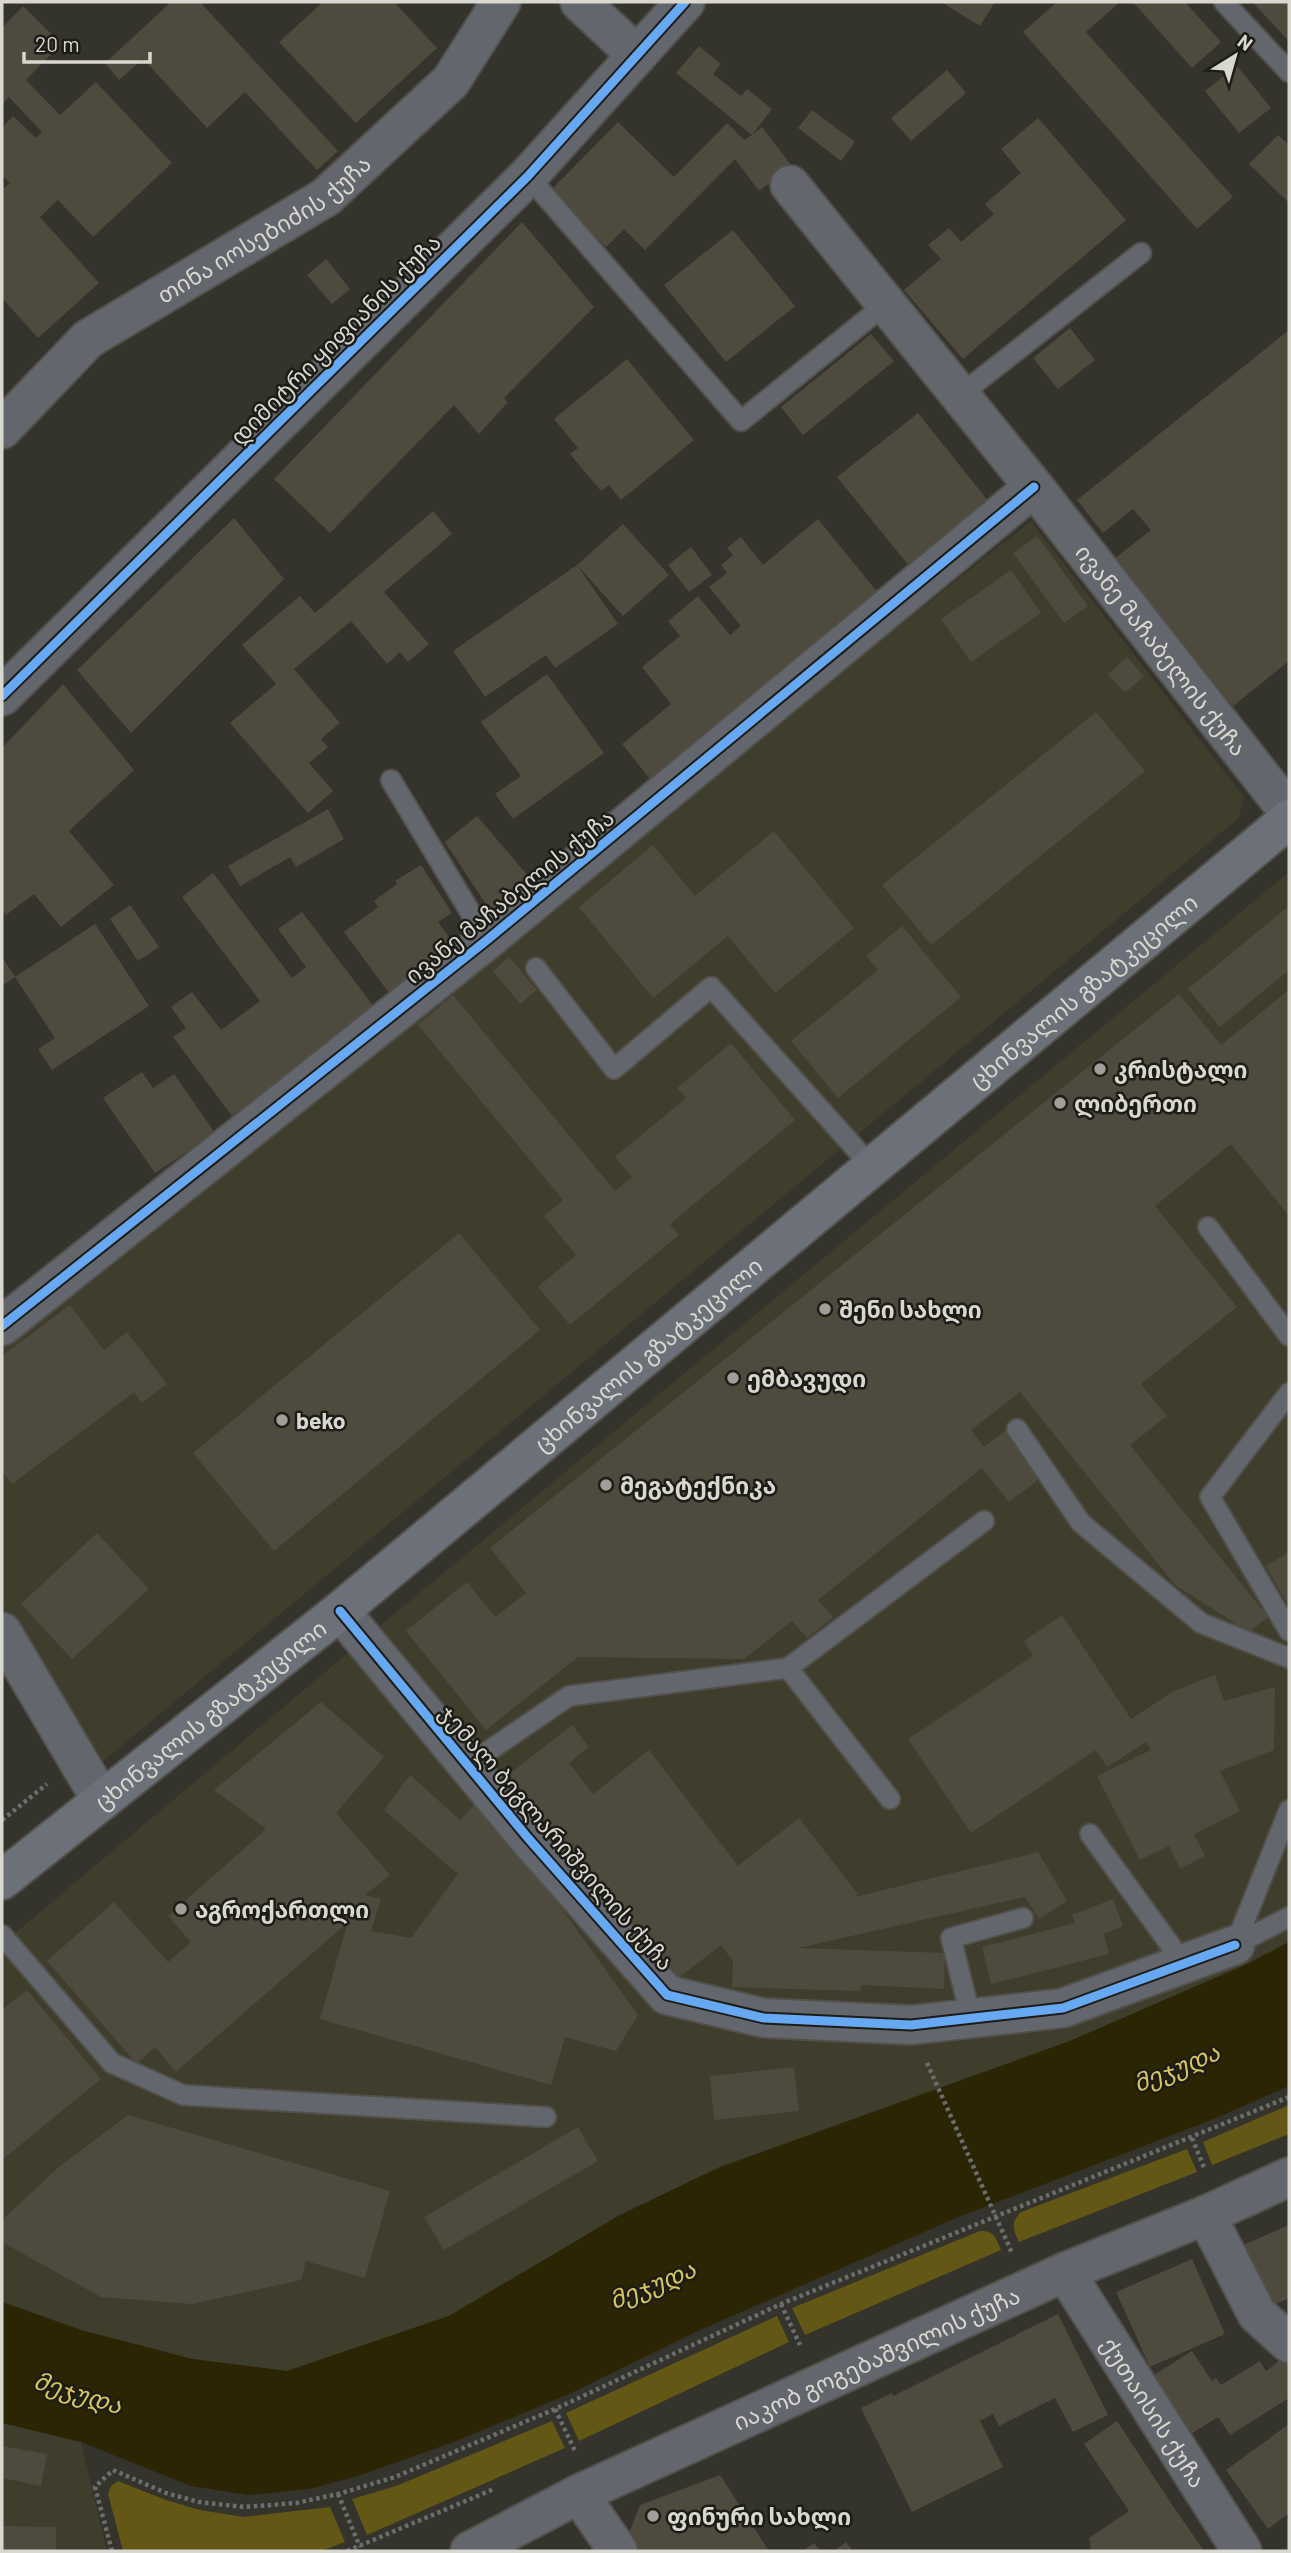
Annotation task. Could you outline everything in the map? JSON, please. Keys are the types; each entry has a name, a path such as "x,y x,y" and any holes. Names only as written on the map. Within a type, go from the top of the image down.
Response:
{"main road":[{"name":"ცხინვალის გზატკეცილი","path":"2,1880 340,1611 1289,819"}],"street":[{"name":"თინა იოსებიძის ქუჩა","path":"2,429 88,339 326,197 451,81 501,2"},
{"path":"580,2 637,55"},
{"name":"დიმიტრი ყიფიანის ქუჩა","path":"2,696 528,176 685,2"},
{"name":"ივანე მაჩაბელის ქუჩა","path":"790,185 1034,487 1289,813"},
{"name":"ივანე მაჩაბელის ქუჩა","path":"2,1326 487,940 1034,487"},
{"name":"ჯემალ ბეგლარიშვილის ქუჩა","path":"340,1611 528,1838 667,1995 764,2018 911,2025 1063,2008 1235,1945"},
{"path":"2,1632 102,1801"},
{"name":"იაკობ გოგებაშვილის ქუჩა","path":"470,2551 579,2494 1065,2272 1206,2215 1289,2176"},
{"path":"1206,2215 1257,2314 1289,2343"},
{"name":"ქუთაისის ქუჩა","path":"1065,2272 1242,2551"},
{"path":"579,2494 618,2551"}],"lane":[{"path":"1224,2 1289,72"},
{"path":"528,176 741,421 887,303"},
{"path":"960,395 1141,253"},
{"path":"391,780 487,940"},
{"path":"536,968 614,1069 711,987 872,1167"},
{"path":"1208,1227 1289,1336"},
{"path":"1289,1393 1210,1497 1289,1631"},
{"path":"1017,1429 1081,1523 1101,1540 1201,1623 1289,1658"},
{"path":"468,1765 569,1696 788,1668 984,1521"},
{"path":"788,1668 890,1799"},
{"path":"1235,1945 1289,1810"},
{"path":"1090,1834 1184,1964"},
{"path":"1235,1945 1289,1917"},
{"path":"971,2018 951,1938 1023,1918"},
{"path":"2,1935 113,2063 183,2095 547,2117"}],"path":[{"path":"2,1820 78,1760"},
{"path":"928,2063 994,2213"},
{"path":"112,2551 95,2487 113,2470 166,2493 199,2502 244,2507 296,2502 338,2494 395,2477 555,2409 781,2304 1289,2097"},
{"path":"1192,2138 1207,2174"},
{"path":"781,2304 800,2345"},
{"path":"555,2409 576,2453"},
{"path":"338,2494 360,2547"}],"shaded area":[{"path":"1031,521 1244,797 1239,818 102,1762 83,1750 2,1605 2,1342"},
{"path":"1289,872 1289,1942 1245,1965 1070,2041 720,2167 620,2215 449,2316 287,2371 193,2359 81,2330 2,2302 2,1944 388,1619"},
{"path":"1289,2105 1289,2134 1212,2165 1203,2142"},
{"path":"1187,2149 1197,2172 1019,2242 1014,2226 1021,2212"},
{"path":"980,2231 994,2236 1001,2250 805,2335 792,2308"},
{"path":"777,2316 789,2342 579,2441 566,2413"},
{"path":"552,2421 565,2448 367,2535 352,2499 396,2486"},
{"path":"2,2423 81,2442 107,2551 2,2551"},
{"path":"118,2481 200,2510 244,2517 330,2507 345,2542 321,2551 123,2551 108,2494 111,2486"}],"water":[{"name":"მეჯუდა","path":"1289,1942 1289,2086 1214,2119 956,2218 700,2330 571,2393 459,2440 358,2476 309,2489 248,2495 191,2486 81,2442 2,2423 2,2302 81,2330 192,2359 287,2371 449,2316 620,2215 720,2167 1070,2041 1245,1965"}],"building":[{"path":"171,2 200,2 338,151 317,170 245,92 207,128 143,59 119,80 105,63"},
{"path":"323,2 394,2 437,48 356,123 279,42"},
{"path":"941,2 995,2 980,26"},
{"path":"1057,2 1120,2 1086,32 1233,197 1197,229 1023,32"},
{"path":"1133,2 1185,2 1221,42 1192,68"},
{"path":"1252,2 1289,2 1289,41"},
{"path":"23,6 61,44 26,80 60,115 96,82 172,163 93,237 58,200 40,217 99,283 38,338 2,298 2,190 10,183 2,175 2,128 13,116 36,138 42,132 9,97 2,104 2,28"},
{"path":"699,46 721,64 713,74 741,96 747,89 772,109 752,135 676,73"},
{"path":"1237,66 1271,108 1239,133 1205,91"},
{"path":"947,70 966,93 911,141 891,118"},
{"path":"812,110 855,142 841,161 798,128"},
{"path":"1038,118 1126,220 963,359 904,290 941,259 928,245 949,228 961,242 994,214 985,204 1021,173 1001,149"},
{"path":"618,122 674,177 727,123 744,140 762,127 792,166 759,191 735,159 645,250 624,229 606,247 550,191"},
{"path":"1278,135 1289,145 1289,203 1249,164"},
{"path":"522,222 594,307 504,398 508,402 479,434 454,405 330,533 274,479"},
{"path":"733,230 795,306 726,362 664,285"},
{"path":"326,259 350,289 332,304 307,275"},
{"path":"1070,328 1095,360 1058,389 1033,358"},
{"path":"1289,330 1289,661 1233,706 1114,559 1151,530 1133,509 1103,533 1077,500"},
{"path":"871,334 894,361 803,435 781,407"},
{"path":"627,359 694,440 621,500 609,485 601,491 570,454 578,448 554,419"},
{"path":"918,413 989,502 909,566 837,477"},
{"path":"433,511 452,534 384,592 429,644 408,662 400,652 387,664 351,621 294,669 340,723 321,739 328,747 309,763 333,791 308,813 230,723 276,684 242,645 300,596 315,613"},
{"path":"234,518 284,579 131,733 77,670"},
{"path":"818,519 878,593 650,779 622,744 671,704 642,667 680,636 668,621 698,596 730,635 741,626 709,587 727,573 721,565 733,555 727,548 741,537 763,565"},
{"path":"623,524 669,575 623,616 577,565"},
{"path":"1037,536 1088,606 1064,623 1013,553"},
{"path":"691,547 712,575 689,592 668,565"},
{"path":"577,565 618,624 555,668 546,655 485,697 453,651"},
{"path":"1011,570 1041,613 971,662 941,619"},
{"path":"1127,657 1144,676 1125,693 1108,674"},
{"path":"547,674 604,753 513,819 495,794 521,776 481,722"},
{"path":"63,684 134,770 69,831 114,885 61,927 34,894 6,915 2,909 2,748"},
{"path":"1096,712 1145,771 931,945 882,885"},
{"path":"328,809 344,839 296,867 290,857 240,886 228,866"},
{"path":"477,816 534,883 493,915 445,842"},
{"path":"774,831 854,928 775,993 728,936 653,998 579,907 653,845 695,896"},
{"path":"421,865 452,913 438,922 457,948 392,997 344,932 378,907 374,901 397,884 395,881"},
{"path":"213,873 292,978 306,967 278,929 302,912 375,1008 232,1116 173,1037 186,1028 171,1007 192,992 221,1030 260,1001 182,897"},
{"path":"130,905 159,947 138,961 110,919"},
{"path":"1289,906 1289,970 1220,1027 1188,989"},
{"path":"95,924 149,1006 52,1070 38,1049 55,1038 15,977"},
{"path":"902,926 961,997 838,1098 791,1041 878,970 866,956"},
{"path":"2,957 15,977 2,986"},
{"path":"509,957 537,990 520,1004 493,971"},
{"path":"1289,990 1289,1216 1231,1144 1155,1206 1237,1307 1141,1384 1167,1416 1130,1445 1268,1617 1249,1632 1175,1585 1020,1392 971,1430 984,1447 1006,1430 1043,1476 1009,1502 982,1468 818,1600 833,1617 807,1638 792,1621 744,1659 578,1657 486,1730 406,1631 467,1582 495,1617 526,1593 490,1548 1179,994 1221,1045"},
{"path":"453,995 615,1191 632,1177 615,1157 686,1098 677,1088 731,1043 795,1120 670,1224 679,1235 570,1325 538,1287 576,1255 544,1216 563,1200 418,1025"},
{"path":"142,1072 153,1088 174,1074 215,1133 155,1173 103,1098"},
{"path":"459,1233 540,1330 274,1551 193,1453"},
{"path":"70,1305 104,1350 127,1332 167,1384 142,1403 134,1392 12,1484 2,1471 2,1356"},
{"path":"97,1533 149,1589 72,1659 21,1604"},
{"path":"1289,1552 1289,1602 1287,1603 1266,1566"},
{"path":"1062,1615 1131,1719 1174,1691 1215,1675 1224,1701 1275,1687 1274,1750 1220,1771 1240,1811 1194,1834 1205,1856 1180,1869 1169,1846 1140,1860 1097,1776 1151,1750 1146,1742 1107,1767 1096,1750 971,1833 908,1739 1033,1656 1024,1641"},
{"path":"321,1702 384,1757 336,1813 390,1875 365,1895 381,1899 371,1931 411,1938 458,1874 384,1810 410,1775 460,1820 475,1804 549,1891 638,2015 616,2051 565,2037 551,2085 320,2019 348,1922 176,2072 155,2047 137,2064 47,1961 114,1902 168,1962 191,1942 168,1916 266,1829 214,1790"},
{"path":"572,1725 589,1747 569,1763 593,1794 649,1750 738,1866 799,1818 858,1894 855,1897 1038,1852 1067,1901 1039,1919 1025,1897 798,1948 945,1953 944,1989 861,1985 861,1991 732,1987 733,1961 721,1945 672,1983 509,1774"},
{"path":"1113,1899 1123,1926 1104,1934 1109,1954 991,1984 982,1947 1075,1923 1072,1915"},
{"path":"27,1990 101,2079 2,2160 2,2010"},
{"path":"794,2067 799,2111 714,2120 710,2076"},
{"path":"128,2115 390,2191 365,2278 306,2261 301,2280 192,2304 101,2297 2,2242 2,2220 59,2167"},
{"path":"578,2127 598,2161 444,2250 424,2217"},
{"path":"1289,2225 1289,2298 1268,2308 1241,2246"},
{"path":"1192,2259 1225,2334 1150,2367 1116,2292"},
{"path":"1058,2314 1108,2415 1073,2432 1055,2398 999,2426 993,2414 980,2421 1003,2467 912,2512 861,2408 892,2393 893,2396"},
{"path":"1192,2351 1212,2381 1216,2378 1221,2385 1260,2361 1266,2371 1283,2358 1289,2364 1289,2398 1230,2435 1218,2417 1191,2434 1154,2375"},
{"path":"1117,2421 1204,2551 1091,2551 1089,2538 1129,2511 1084,2444"},
{"path":"1289,2424 1289,2513 1268,2529 1226,2470"},
{"path":"2,2446 47,2454 41,2486 2,2478"},
{"path":"720,2475 769,2551 633,2551 626,2541 640,2505"},
{"path":"2,2526 56,2527 56,2551 2,2551"},
{"path":"846,2542 853,2551 834,2551"},
{"path":"814,2543 820,2551 802,2551"}],"cycle path":[{"path":"2,696 528,176 685,2"},
{"path":"2,1326 487,940 1034,487"},
{"path":"340,1611 528,1838 667,1995 764,2018 911,2025 1063,2008 1235,1945"}],"place":[{"name":"კრისტალი","path":"1100,1069"},
{"name":"ლიბერთი","path":"1060,1103"},
{"name":"შენი სახლი","path":"825,1309"},
{"name":"ემბავუდი","path":"733,1378"},
{"name":"beko","path":"282,1420"},
{"name":"მეგატექნიკა","path":"606,1485"},
{"name":"აგროქართლი","path":"181,1909"},
{"name":"ფინური სახლი","path":"653,2516"}]}
